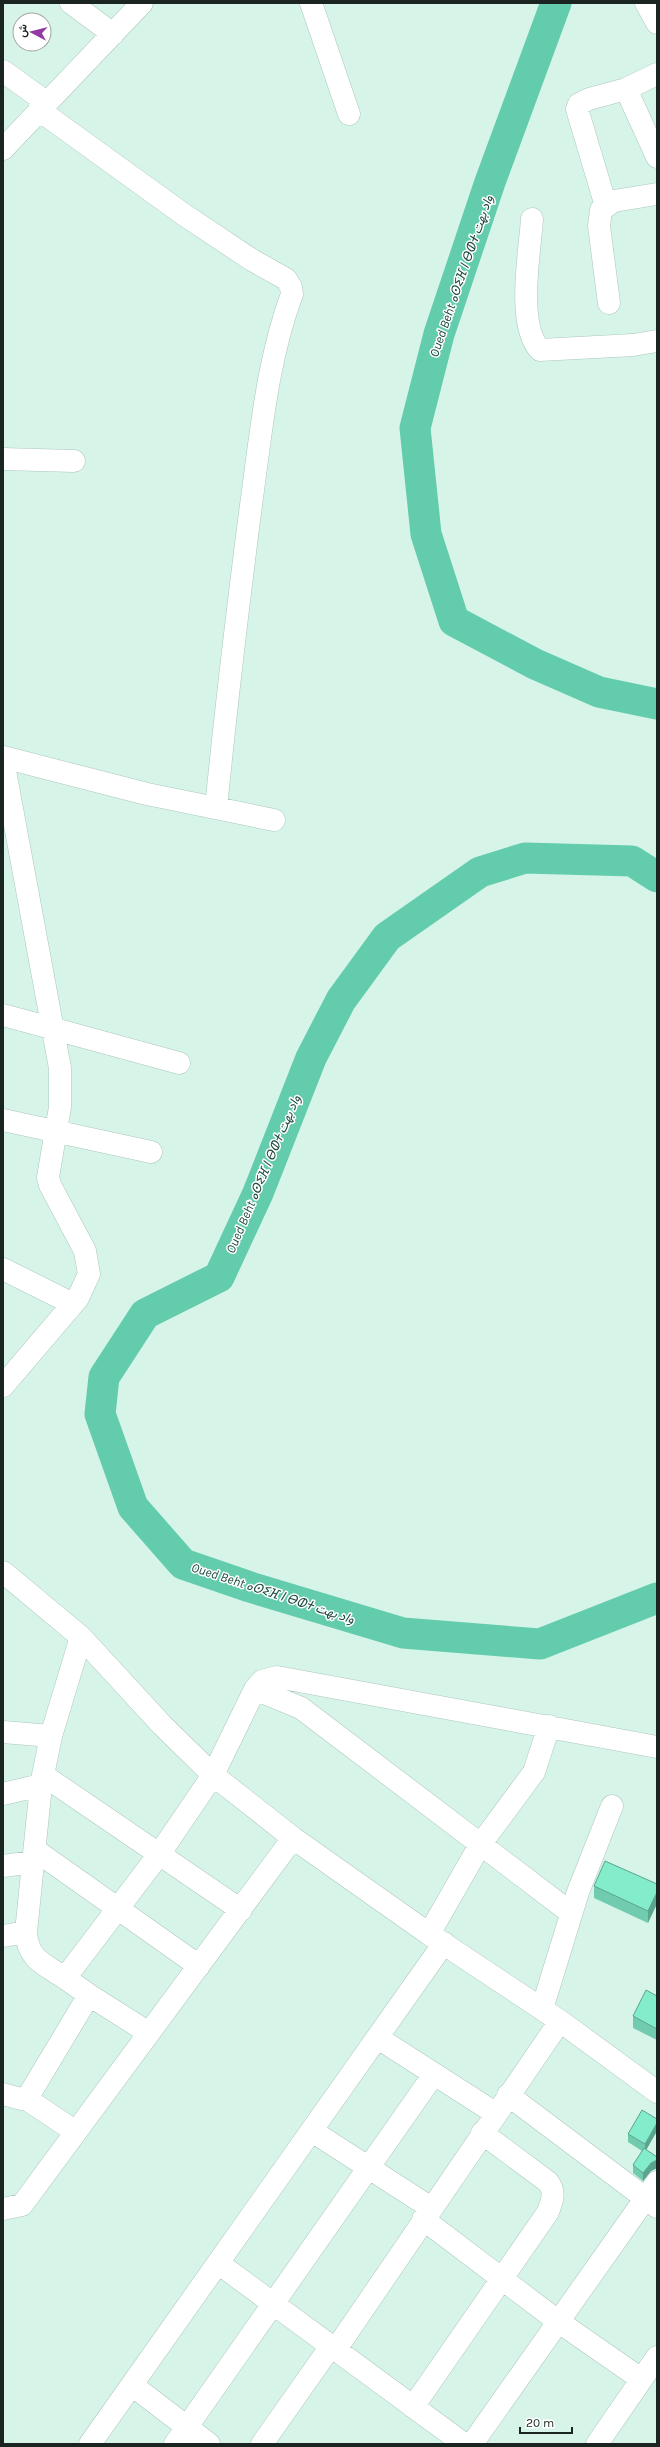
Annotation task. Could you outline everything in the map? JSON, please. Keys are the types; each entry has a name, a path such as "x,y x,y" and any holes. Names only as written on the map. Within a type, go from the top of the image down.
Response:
{"street":[{"path":"71,3 113,34"},
{"path":"3,149 42,106 142,3"},
{"path":"311,3 348,114"},
{"path":"646,3 657,23"},
{"path":"3,71 42,106 183,214 252,260 286,279 291,287 292,294 276,343 255,476 231,660 216,808"},
{"path":"606,206 577,110 579,104 588,99 626,89 657,74"},
{"path":"626,89 657,157"},
{"path":"608,303 599,226 601,210 614,201 657,194"},
{"path":"532,219 527,298 530,329 533,342 540,350 633,345 657,341"},
{"path":"3,459 74,461"},
{"path":"3,1386 73,1304 85,1286 88,1267 85,1251 50,1185 50,1159 60,1108 60,1068 3,759 91,781 274,820"},
{"path":"3,1015 52,1030 179,1062"},
{"path":"3,1120 56,1133 151,1152"},
{"path":"3,1269 73,1304"},
{"path":"3,1572 81,1637 162,1725 213,1774 294,1838 436,1939 560,2021 657,2092"},
{"path":"81,1637 51,1736 42,1780 26,1932 27,1944 32,1955 89,1995 149,2033"},
{"path":"65,1978 160,1853 213,1774 255,1689 262,1681 277,1677 657,1747"},
{"path":"255,1689 301,1708 571,1914"},
{"path":"90,2444 378,2038 436,1939 480,1845 534,1772 548,1726"},
{"path":"3,1732 51,1736"},
{"path":"3,1794 42,1780"},
{"path":"42,1780 160,1853 241,1910"},
{"path":"542,2009 571,1914 612,1806"},
{"path":"3,2209 22,2205 294,1838"},
{"path":"3,1866 34,1856"},
{"path":"34,1856 117,1909 199,1966"},
{"path":"3,1936 26,1932"},
{"path":"25,2098 29,2095 89,1995"},
{"path":"262,2444 333,2347 560,2021"},
{"path":"378,2038 495,2113"},
{"path":"181,2436 434,2074"},
{"path":"3,2094 16,2098 25,2098 76,2132"},
{"path":"472,2444 653,2196 508,2095"},
{"path":"312,2131 369,2168 427,2213 503,2280 641,2379"},
{"path":"413,2407 503,2280 548,2212 553,2193 548,2182 482,2133"},
{"path":"218,2263 464,2444"},
{"path":"597,2444 657,2357"},
{"path":"132,2385 181,2436 209,2444"}],"building":[{"path":"605,1861 657,1884 657,1892 648,1911 594,1886"},
{"path":"646,1990 657,1996 657,2029 633,2016"},
{"path":"642,2110 657,2119 657,2123 645,2144 628,2134"},
{"path":"644,2148 657,2157 657,2160 651,2163 643,2173 633,2165"}],"waterway":[{"name":"Oued Beht ⴰⵙⵉⴼ ⵏ ⴱⵀⵜ واد بهت","path":"556,3 490,182 439,334 415,428 426,534 454,621 535,664 599,692 657,704"},
{"name":"Oued Beht ⴰⵙⵉⴼ ⵏ ⴱⵀⵜ واد بهت","path":"657,877 632,861 525,858 480,872 387,937 341,1000 311,1058 258,1193 219,1277 145,1314 104,1377 100,1414 133,1507 183,1564 250,1587 403,1633 540,1644 657,1598"}]}
